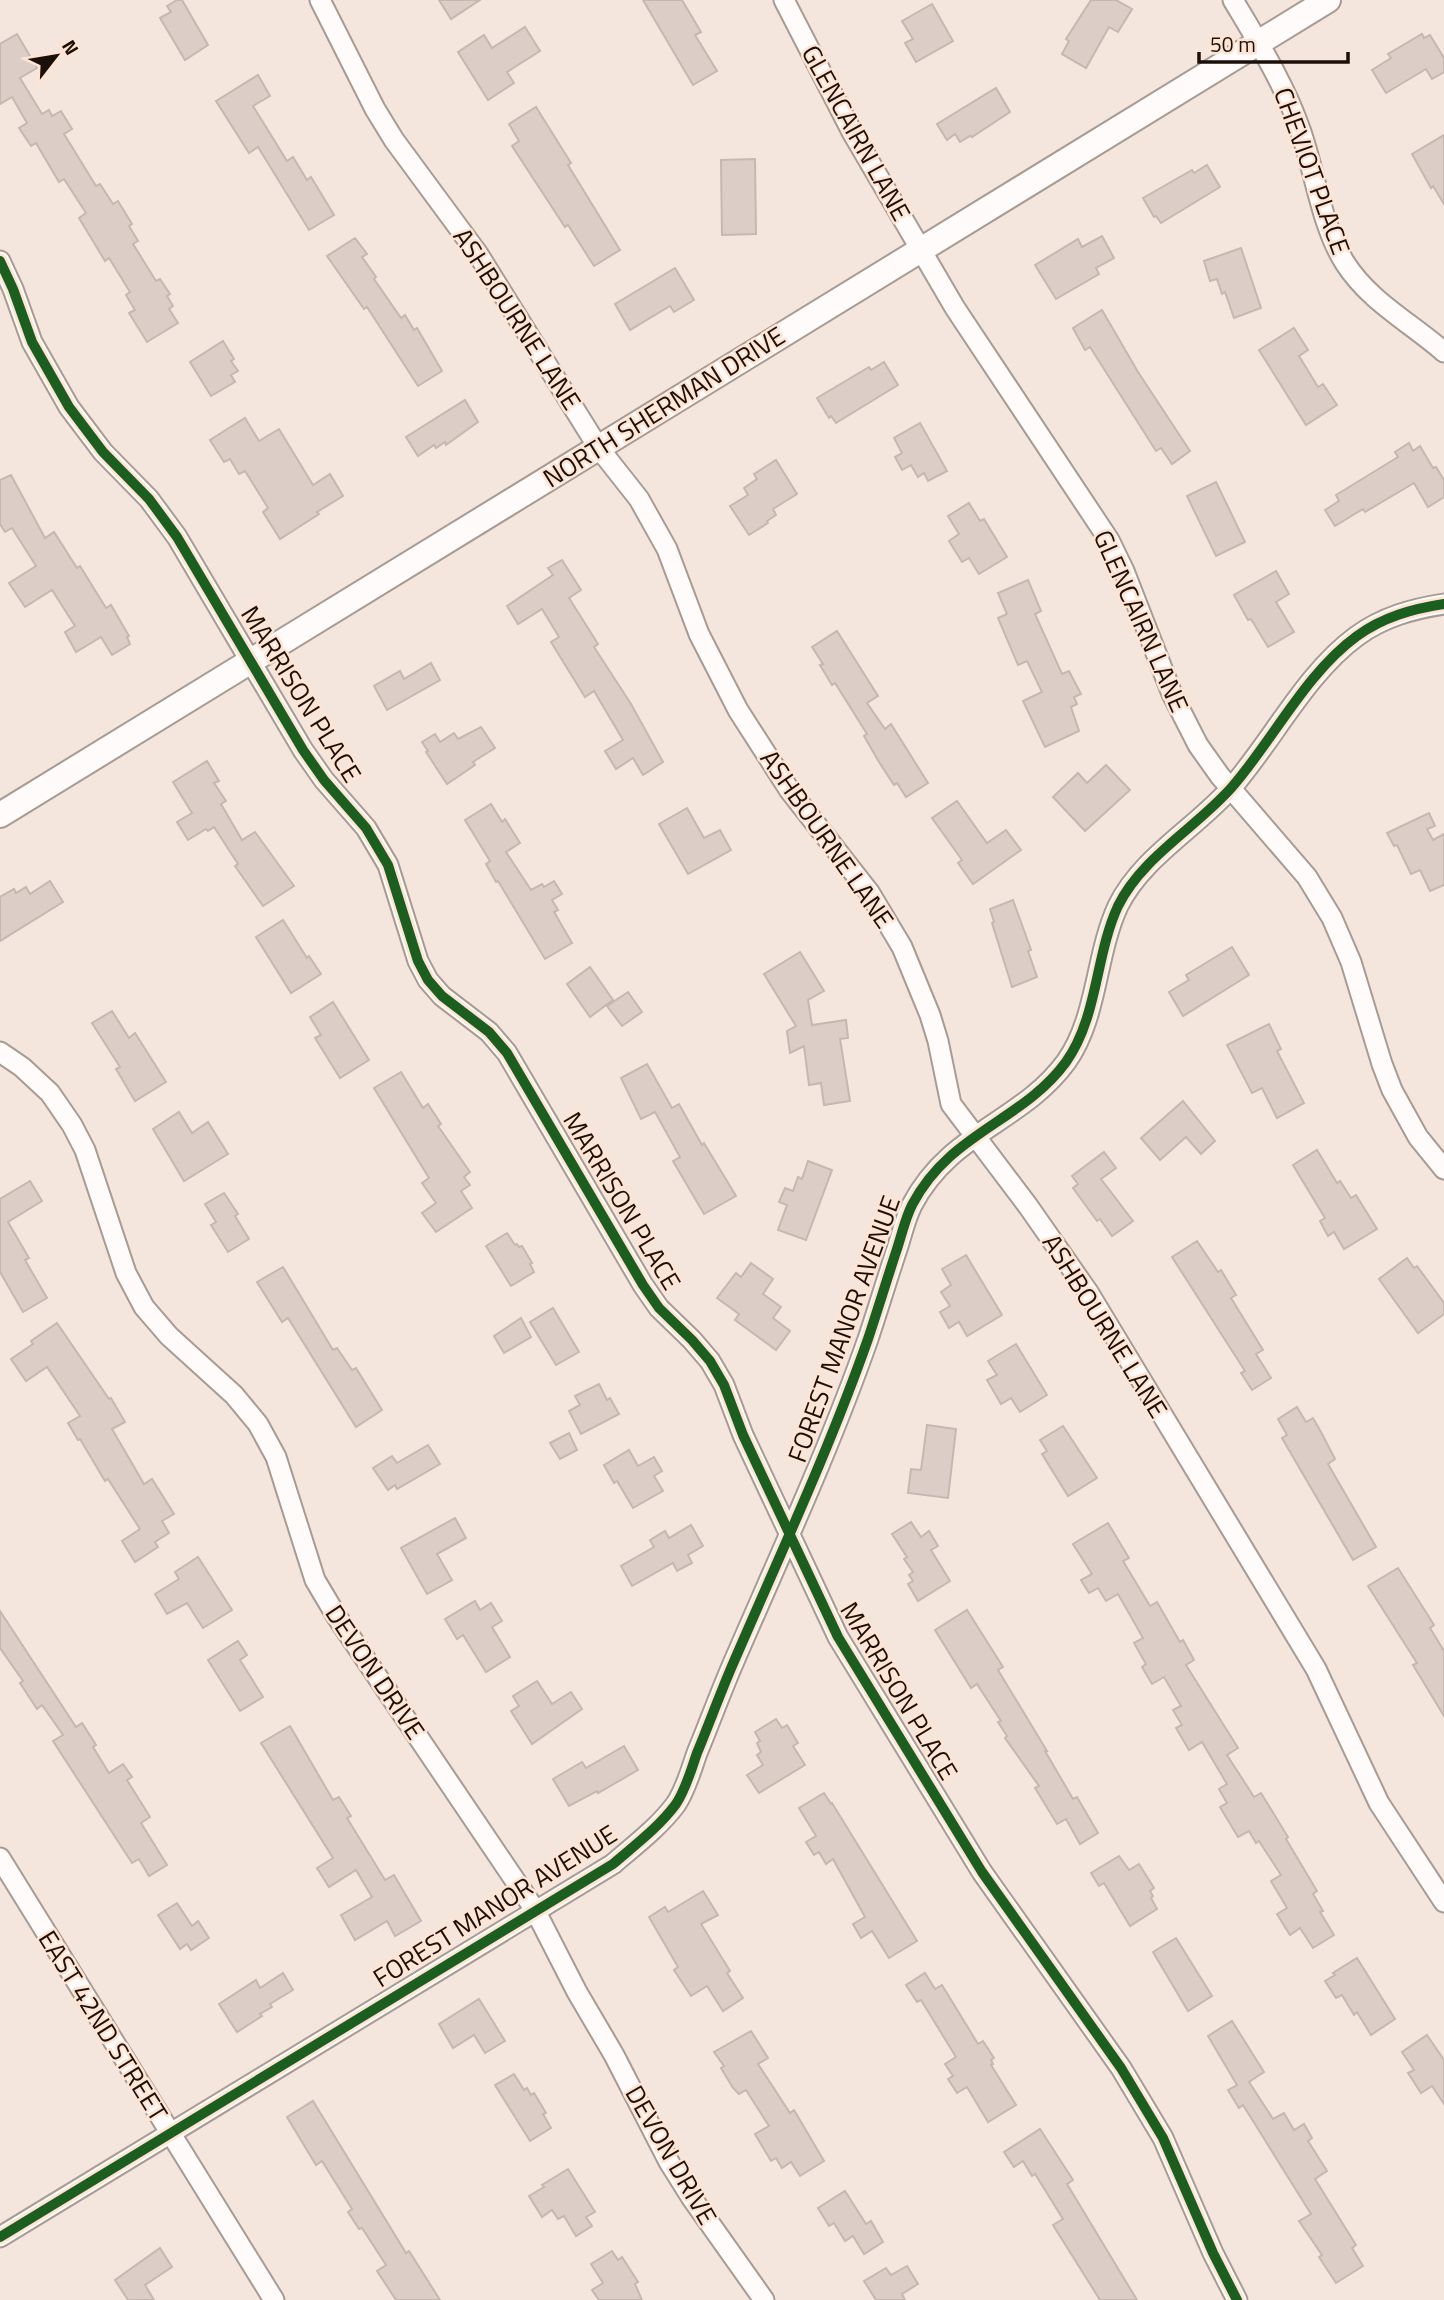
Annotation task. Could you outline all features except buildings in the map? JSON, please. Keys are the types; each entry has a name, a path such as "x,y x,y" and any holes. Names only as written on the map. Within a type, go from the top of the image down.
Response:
{"main road":[{"name":"NORTH SHERMAN DRIVE","path":"0,815 1328,0"}],"street":[{"name":"ASHBOURNE LANE","path":"320,0 375,109 394,140 494,278 598,447 634,492 658,532 699,634 738,710 790,791 869,892 902,947 938,1041 951,1104 1028,1206 1088,1292 1316,1669 1379,1803 1444,1902"},
{"name":"GLENCAIRN LANE","path":"784,0 852,132 955,308 1109,540 1188,728 1231,789 1289,855 1328,909 1351,962 1392,1090 1418,1137 1444,1169"},
{"name":"CHEVIOT PLACE","path":"1233,0 1295,115 1329,227 1344,262 1361,285 1444,352"},
{"name":"MARRISON PLACE","path":"0,261 32,342 69,407 103,452 149,499 177,537 303,750 324,780 366,828 388,865 418,961 428,980 442,996 489,1032 507,1053 643,1285 659,1308 710,1361 724,1385 743,1435 838,1637 942,1807 1021,1929 1106,2044 1163,2138 1213,2253 1237,2300"},
{"name":"FOREST MANOR AVENUE","path":"0,2237 614,1864 648,1834 677,1802 848,1394 912,1205 938,1167 975,1135 1037,1093 1068,1059 1082,1035 1104,941 1122,899 1152,863 1231,789 1323,667 1371,627 1392,616 1444,604"},
{"name":"DEVON DRIVE","path":"0,1052 50,1093 72,1125 85,1150 119,1256 144,1307 169,1336 234,1395 258,1424 276,1457 315,1580 337,1618 535,1910 669,2162 764,2300"},
{"name":"EAST 42ND STREET","path":"0,1858 274,2300"}],"cycle path":[{"path":"0,261 32,342 69,407 103,452 149,499 177,537 303,750 324,780 366,828 388,865 418,961 428,980 442,996 489,1032 507,1053 643,1285 659,1308 710,1361 724,1385 743,1435 838,1637 982,1872 1121,2068 1163,2138 1213,2253 1237,2300"},
{"path":"0,2237 613,1864 669,1812 680,1798 728,1677 820,1463 868,1339 907,1216 928,1180 966,1143 1029,1099 1066,1062 1084,1026 1110,925 1128,888 1155,858 1232,787 1322,669 1357,636 1377,624 1409,611 1444,604"}]}
